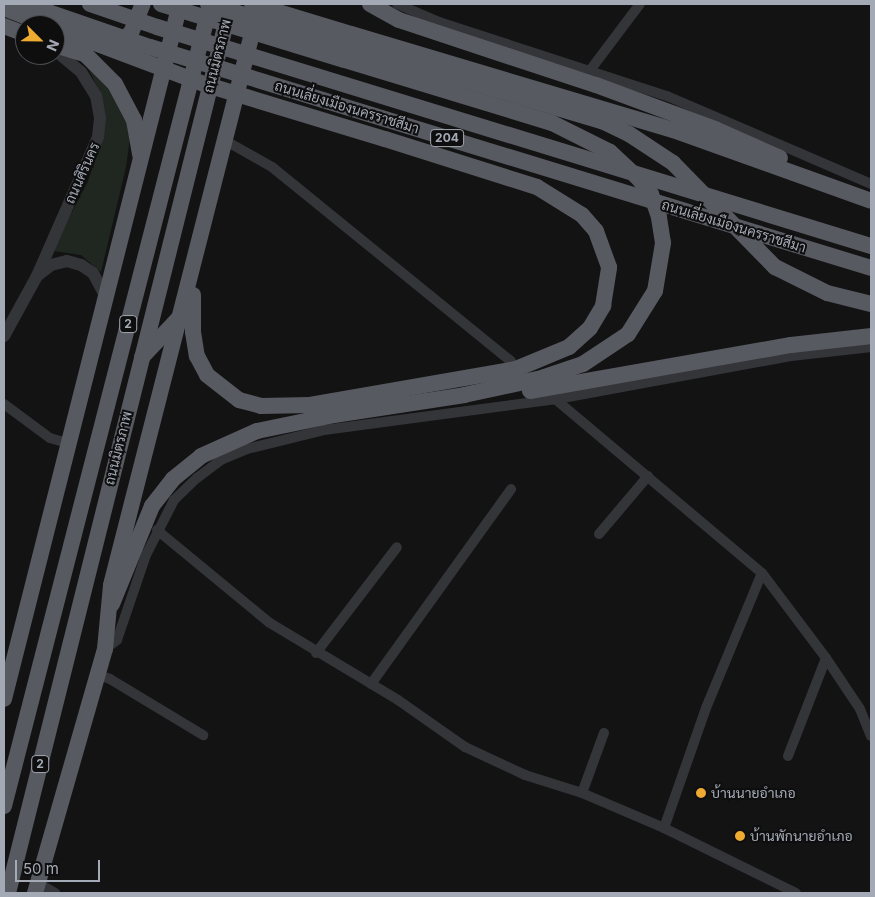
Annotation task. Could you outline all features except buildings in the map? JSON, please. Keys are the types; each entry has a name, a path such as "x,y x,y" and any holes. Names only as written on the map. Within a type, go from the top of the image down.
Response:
{"highway":[{"name":"ถนนเลี่ยงเมืองนครราชสีมา","path":"90,4 157,27 871,246"},
{"path":"85,54 120,44 131,33 143,4"},
{"path":"161,4 348,47 673,130 869,194"},
{"path":"4,699 67,443 180,4"},
{"path":"209,4 348,47 602,121 629,134 673,163 775,267 827,293 871,304"},
{"name":"ถนนมิตรภาพ","path":"4,806 209,4"},
{"name":"ถนนมิตรภาพ","path":"8,893 230,4"},
{"path":"36,888 105,649 105,635 112,604 152,506 173,479 201,456 229,441 285,425 464,395 538,379 583,364 628,334 655,291 663,243 659,217 651,194 637,176 610,152 583,136 552,123 348,47 252,4"},
{"path":"112,604 111,585 260,4"},
{"path":"370,4 399,20 435,34 596,86 715,129 849,188 869,194"},
{"name":"ถนนเลี่ยงเมืองนครราชสีมา","path":"15,9 150,47 871,268"},
{"path":"15,9 27,15"},
{"path":"65,32 207,85 537,187 582,215 596,231 609,267 603,306 590,328 569,347 516,369 310,406 260,406 239,400 207,375 197,356 193,332 191,278"},
{"path":"65,48 85,54 115,84 134,120 141,160"},
{"path":"140,359 181,315"},
{"path":"464,395 476,399 791,345 871,336"}],"street":[{"path":"397,4 439,22 590,69 721,117 869,194"},
{"path":"590,69 640,4"},
{"name":"ถนนศิรินคร","path":"4,336 37,276 98,137 100,118 96,96 81,72 65,58"},
{"path":"226,141 272,167 511,359"},
{"name":"ถนนศิรินคร","path":"37,276 51,264 67,261 80,265 93,273 105,296"},
{"path":"105,649 117,640 157,530 174,500 196,478 221,460 247,449 324,430 554,397 791,356 871,347"},
{"path":"554,397 762,573 826,658 860,710 871,736"},
{"path":"4,404 50,438 67,443"},
{"path":"599,534 648,476"},
{"path":"371,684 511,489"},
{"path":"157,530 227,590 316,653 371,684 465,747 525,776 582,794 664,828 796,893"},
{"path":"316,653 397,547"},
{"path":"664,828 706,708 762,573"},
{"path":"788,756 826,658"},
{"path":"98,675 110,679 203,735"},
{"path":"860,710 871,712"},
{"path":"582,794 604,733"},
{"path":"36,888 55,893"}],"shaded area":[{"path":"88,68 110,89 128,122 130,138 126,167 101,272 81,255 54,251 54,247 88,181 103,138 101,94"}],"place":[{"name":"บ้านนายอำเภอ","path":"701,793"},
{"name":"บ้านพักนายอำเภอ","path":"740,836"}]}
